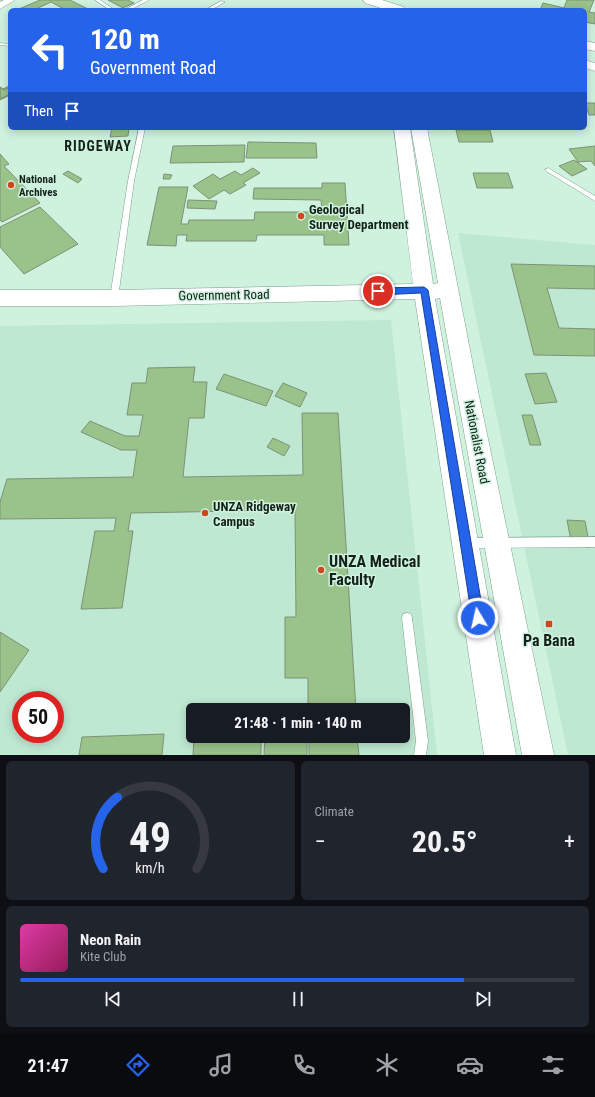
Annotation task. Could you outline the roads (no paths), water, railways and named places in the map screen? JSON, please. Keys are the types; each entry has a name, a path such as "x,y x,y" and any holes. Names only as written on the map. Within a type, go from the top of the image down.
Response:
{"main road":[{"path":"369,0 394,8"},
{"name":"Nationalist Road","path":"402,130 436,290 497,544 538,755"},
{"name":"Nationalist Road","path":"419,130 436,290 466,542 500,755"},
{"name":"Government Road","path":"0,298 114,298 436,290"}],"street":[{"path":"0,6 11,0"}],"lane":[{"path":"98,0 110,8"},
{"path":"130,8 147,0"},
{"path":"211,8 223,2"},
{"path":"114,298 131,181 142,130"},
{"path":"548,170 595,199"},
{"path":"466,542 497,544 595,542"},
{"path":"408,618 422,741 420,755"}],"place":[{"name":"National Archives","path":"11,185"},
{"name":"Geological Survey Department","path":"301,216"},
{"name":"UNZA Ridgeway Campus","path":"205,513"},
{"name":"UNZA Medical Faculty","path":"321,570"},
{"name":"Pa Bana","path":"549,624"}],"district":[{"name":"RIDGEWAY","path":"98,146"}]}
